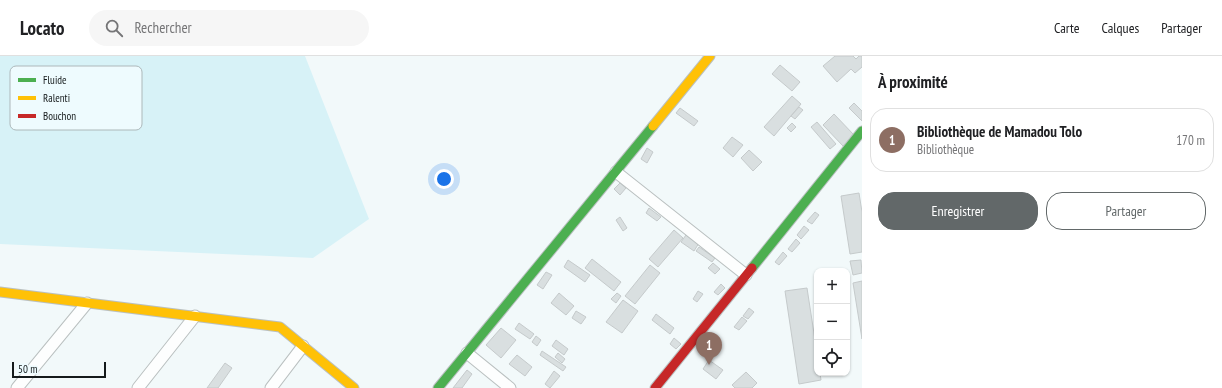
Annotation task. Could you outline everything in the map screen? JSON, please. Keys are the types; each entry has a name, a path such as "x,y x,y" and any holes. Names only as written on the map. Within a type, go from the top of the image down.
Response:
{"street":[{"path":"438,388 710,56"},
{"path":"655,388 862,131"},
{"path":"616,172 746,275"},
{"path":"0,292 280,327 354,388"},
{"path":"17,388 88,303"},
{"path":"138,388 195,316"},
{"path":"271,388 303,346"},
{"path":"467,353 510,388"}],"shaded area":[{"path":"0,56 305,56 369,219 313,258 0,244"}],"building":[{"path":"835,56 853,56 856,59 859,56 862,56 862,67 855,73 851,69 837,82 823,66"},
{"path":"780,65 800,82 792,91 772,74"},
{"path":"792,96 801,104 774,136 764,127"},
{"path":"854,103 862,111 862,121 849,108"},
{"path":"799,107 803,110 795,119 791,116"},
{"path":"680,108 698,121 694,126 676,113"},
{"path":"834,114 854,135 843,146 823,125"},
{"path":"817,122 836,144 830,149 811,127"},
{"path":"792,123 796,127 791,132 787,128"},
{"path":"732,137 743,145 733,157 723,148"},
{"path":"647,148 653,152 647,163 641,159"},
{"path":"749,150 762,162 753,171 741,158"},
{"path":"620,183 626,188 620,195 614,189"},
{"path":"859,193 862,212 862,252 850,254 841,196"},
{"path":"649,208 661,217 657,221 646,213"},
{"path":"815,212 819,215 812,224 807,221"},
{"path":"620,217 627,228 623,231 616,220"},
{"path":"804,226 809,230 801,239 797,235"},
{"path":"674,230 683,238 658,267 649,259"},
{"path":"686,235 699,243 694,251 681,242"},
{"path":"796,239 800,243 792,252 788,249"},
{"path":"699,247 715,258 712,262 696,251"},
{"path":"783,252 787,256 779,265 775,262"},
{"path":"592,259 621,282 614,291 585,268"},
{"path":"568,260 590,275 585,282 564,267"},
{"path":"861,260 862,273 853,275 850,261"},
{"path":"713,263 720,269 715,274 708,268"},
{"path":"650,265 660,273 635,304 625,296"},
{"path":"546,272 552,275 543,289 537,285"},
{"path":"862,281 862,339 853,283"},
{"path":"721,284 725,288 718,295 714,292"},
{"path":"807,288 814,334 814,376 820,376 821,380 799,384 785,291"},
{"path":"698,291 703,294 697,302 693,299"},
{"path":"559,293 574,306 566,315 551,303"},
{"path":"617,293 621,296 616,303 611,299"},
{"path":"623,300 638,311 622,333 606,322"},
{"path":"749,308 754,312 748,319 743,316"},
{"path":"576,311 586,317 581,324 572,318"},
{"path":"656,314 674,328 670,334 652,320"},
{"path":"742,317 747,321 739,330 734,327"},
{"path":"519,323 534,334 530,339 515,329"},
{"path":"501,328 516,340 501,358 486,345"},
{"path":"536,336 541,340 537,346 532,342"},
{"path":"674,338 681,344 676,349 670,344"},
{"path":"556,340 568,349 564,355 552,346"},
{"path":"542,351 566,367 563,371 540,355"},
{"path":"558,353 565,359 562,363 555,357"},
{"path":"517,355 532,367 525,376 509,364"},
{"path":"709,360 723,370 716,379 703,369"},
{"path":"225,363 232,368 218,388 207,388"},
{"path":"467,370 472,374 462,388 453,388"},
{"path":"554,371 560,376 550,388 545,384"},
{"path":"746,372 757,383 752,388 735,388 732,385"}],"traffic: fast":[{"path":"438,388 653,126"},
{"path":"752,268 862,131"}],"traffic: slow":[{"path":"653,126 710,56"},
{"path":"0,292 280,327 354,388"}],"traffic: jam":[{"path":"655,388 752,268"}],"place":[{"name":"Bibliothèque de Mamadou Tolo","path":"709,365"}]}
